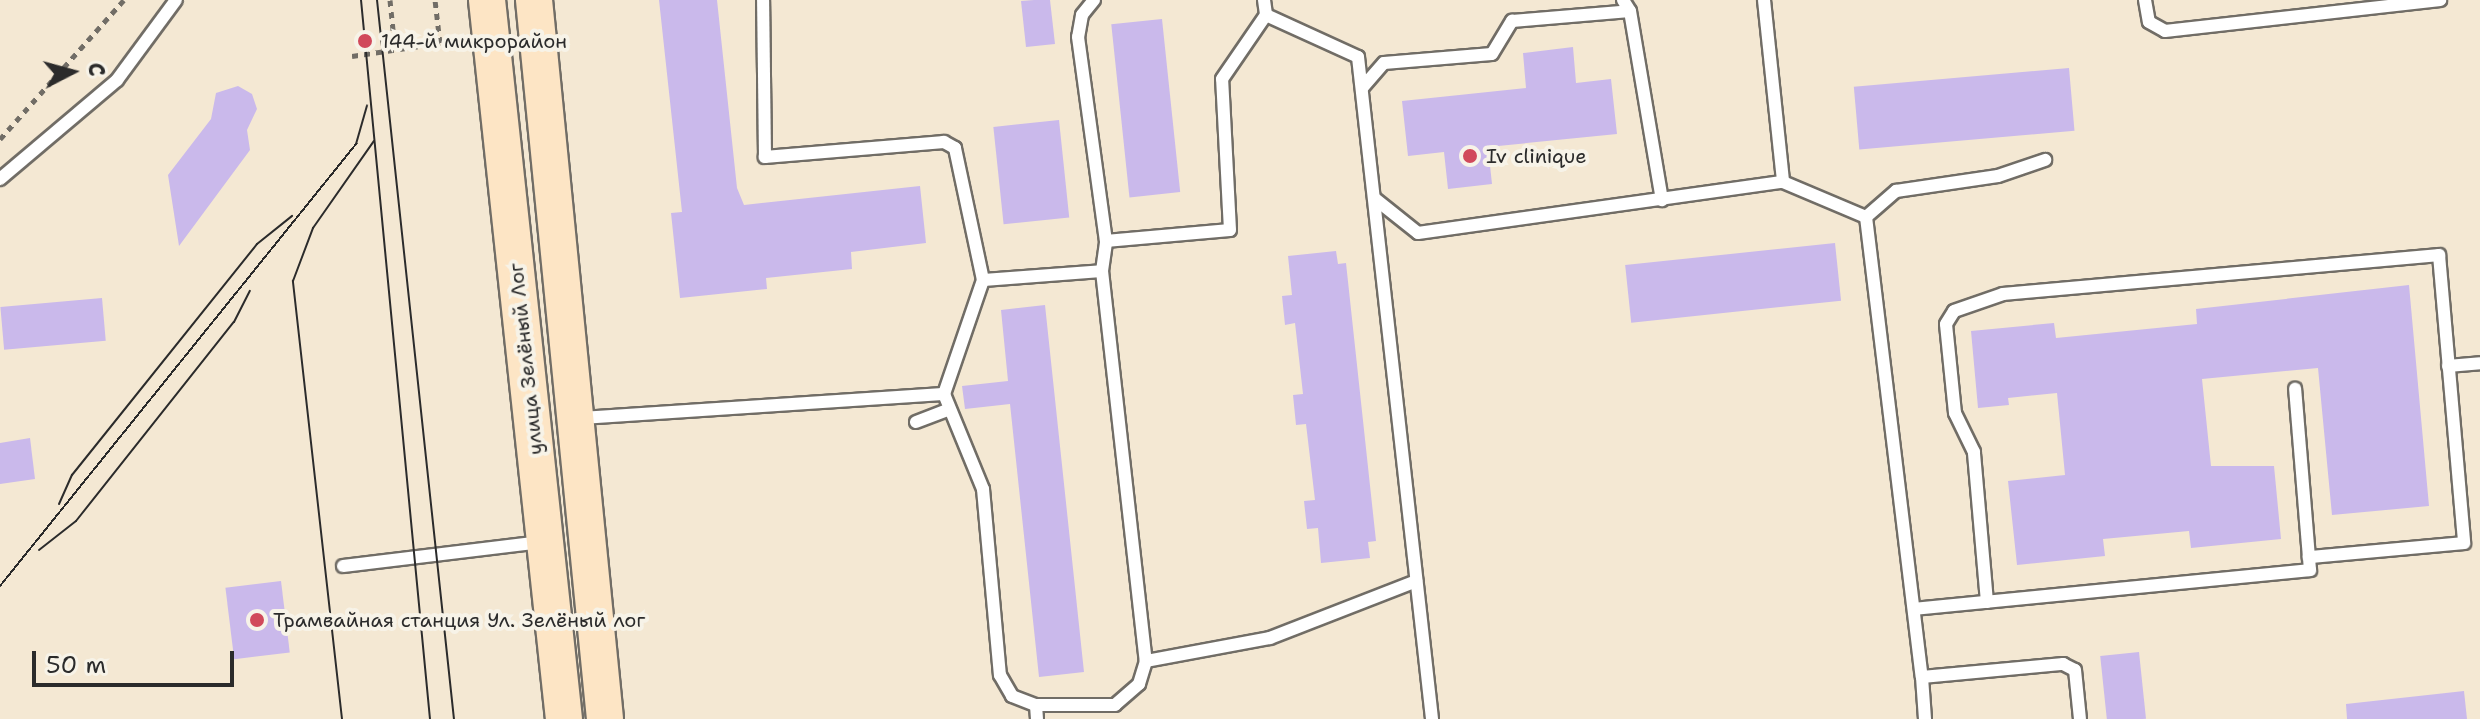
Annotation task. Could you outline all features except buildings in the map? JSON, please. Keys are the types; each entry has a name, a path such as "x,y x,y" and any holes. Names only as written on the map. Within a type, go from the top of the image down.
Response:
{"main road":[{"name":"улица Зелёный Лог","path":"487,0 564,719"},
{"name":"улица Зелёный Лог","path":"534,0 605,719"}],"lane":[{"path":"0,179 117,80 176,0"},
{"path":"763,0 762,153 774,160 948,143 957,152 983,280 944,394 948,410 968,443 983,489 1000,675 1012,696 1036,705 1115,705 1139,684 1146,661 1102,271 1106,241 1077,29 1094,0"},
{"path":"1106,241 1230,230 1222,79 1266,15 1264,0"},
{"path":"1764,0 1783,182"},
{"path":"2145,0 2149,22 2165,31 2440,0"},
{"path":"1362,88 1384,63 1492,54 1512,21 1626,5 1662,200"},
{"path":"1266,15 1358,57 1432,719"},
{"path":"1866,217 1896,191 1998,176 2045,160"},
{"path":"1374,198 1418,233 1783,182 1866,217"},
{"path":"1866,217 1925,719"},
{"path":"1987,602 1974,452 1955,413 1946,324 1954,311 2003,294 2439,255 2464,543 2309,557"},
{"path":"983,280 1102,271"},
{"path":"2448,366 2480,363"},
{"path":"1914,609 2310,570 2295,389"},
{"path":"573,419 664,409 944,394"},
{"path":"916,422 948,410"},
{"path":"343,566 545,542"},
{"path":"1146,661 1270,638 1416,581"},
{"path":"1922,677 2068,664 2076,675 2080,719"},
{"path":"1036,705 1037,719"}],"path":[{"path":"0,139 124,0"},
{"path":"390,0 395,49"},
{"path":"352,56 440,43 435,0"}],"tram line":[{"path":"361,0 430,719"},
{"path":"377,0 454,719"},
{"path":"0,586 356,144 367,106"},
{"path":"342,719 293,281 313,228 374,141"},
{"path":"59,504 72,475 257,244 292,216"},
{"path":"39,550 76,521 234,322 250,291"}],"place":[{"name":"144-й микрорайон","path":"365,41"},
{"name":"Iv clinique","path":"1470,156"},
{"name":"Трамвайная станция Ул. Зелёный лог","path":"257,620"}]}
